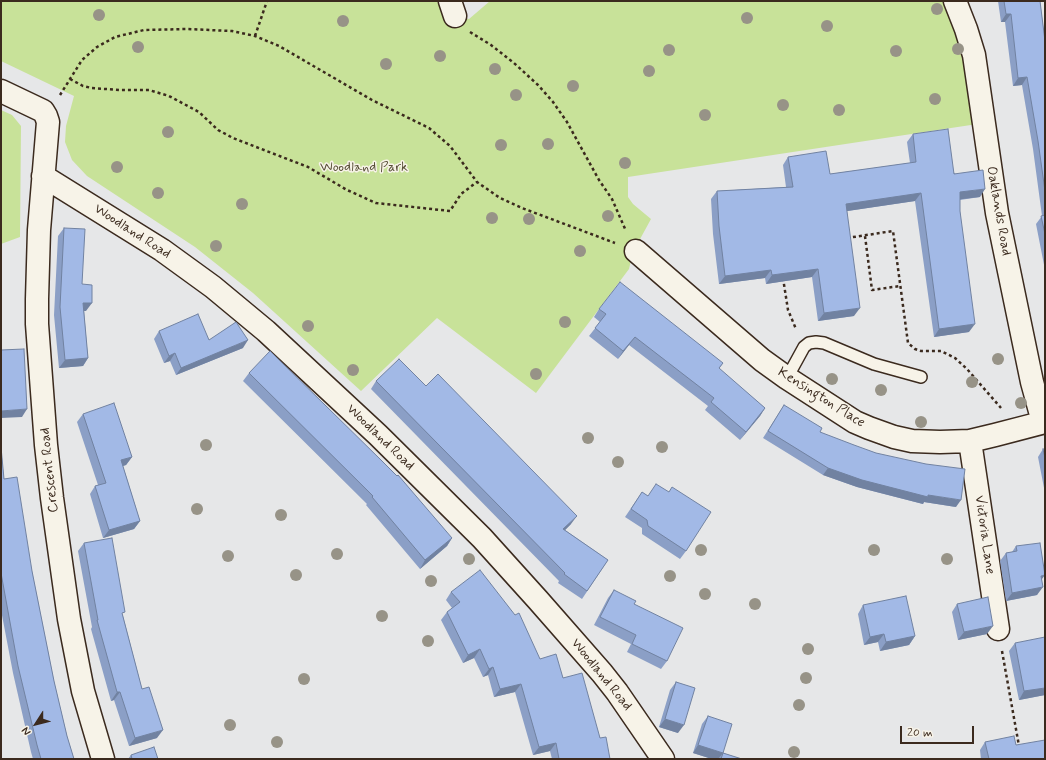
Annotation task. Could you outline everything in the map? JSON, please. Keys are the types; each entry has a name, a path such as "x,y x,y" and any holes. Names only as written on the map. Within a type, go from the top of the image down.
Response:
{"street":[{"name":"Oaklands Road","path":"955,1 974,55 997,212 1032,382 1044,422"},
{"name":"Crescent Road","path":"1,91 39,109 45,114 48,122 39,230 37,324 49,473 69,619 83,691 103,759"},
{"name":"Woodland Road","path":"43,176 162,250 213,287 266,331 362,420 482,538 538,600 610,682 663,759"},
{"name":"Kensington Place","path":"636,251 748,348 787,378 855,422 894,437 927,442 970,440 995,436 1044,422"},
{"name":"Victoria Lane","path":"970,440 998,629"}],"lane":[{"path":"787,378 804,347 809,343 816,342 874,364 920,377"}],"path":[{"path":"255,36 267,1"},
{"path":"452,9 466,29 491,45 514,63 538,85 553,102 599,180 612,199 636,251"},
{"path":"477,182 461,194 450,211 376,203 347,190 308,167 233,138 218,130 199,112 169,96 149,90 96,89 83,86 70,79 82,60 91,52 115,37 126,34 144,30 187,29 232,31 255,36 279,46 372,100 429,128 450,146 477,182 500,198 522,208 636,251"},
{"path":"841,240 893,231 908,343 915,350 941,351 955,358 967,369 1019,428"},
{"path":"865,236 872,290 900,286"},
{"path":"783,277 788,310 804,347"},
{"path":"998,629 1020,751"}],"green space":[{"name":"Woodland Park","path":"1,1 450,1 455,16 469,19 490,1 955,1 984,123 628,177 628,197 633,204 651,219 633,252 629,269 536,393 437,318 361,391 253,293 195,247 87,176 72,160 65,142 66,126 74,96 1,61"},
{"path":"1,110 12,115 21,126 20,237 1,244"}],"building":[{"path":"1004,1 1040,1 1045,41 1045,191 1027,77 1018,78 1011,14 1006,14"},
{"path":"948,129 954,174 983,170 985,189 960,192 960,211 975,324 939,329 921,193 846,204 860,308 824,313 818,269 772,275 771,270 725,276 719,226 717,191 793,187 788,157 826,151 830,174 916,162 913,134"},
{"path":"1045,215 1045,234 1041,216"},
{"path":"64,228 85,229 82,284 92,285 92,303 83,303 88,358 65,360 60,307"},
{"path":"620,282 723,363 719,368 765,408 746,432 711,402 714,398 635,337 623,351 595,328 606,314 599,309"},
{"path":"198,314 209,340 236,322 248,340 181,368 175,353 169,356 159,331"},
{"path":"24,349 27,409 1,411 1,350"},
{"path":"270,351 397,476 398,475 452,538 425,560 372,497 373,496 249,373"},
{"path":"399,359 426,386 438,374 577,516 563,529 608,560 587,591 564,574 565,573 376,381"},
{"path":"114,403 132,457 121,460 140,521 109,530 95,486 106,483 83,414"},
{"path":"784,405 822,428 820,432 876,453 926,464 965,469 961,500 928,495 928,497 862,480 828,468 768,431"},
{"path":"1,447 4,479 17,477 32,571 54,681 74,759 41,759 18,666 1,573"},
{"path":"656,484 669,492 672,487 711,512 686,551 648,526 647,520 631,509 642,492 648,496"},
{"path":"112,538 125,612 122,613 142,689 149,687 163,730 135,738 120,692 117,692 97,620 84,543"},
{"path":"1040,543 1045,575 1041,576 1043,587 1012,593 1006,553 1017,551 1016,546"},
{"path":"480,570 515,615 519,613 540,659 556,654 563,678 582,673 600,738 606,737 610,759 559,759 556,743 539,747 521,684 500,689 493,667 489,669 480,649 468,655 447,612 460,602 451,592"},
{"path":"614,590 636,601 634,604 683,628 667,661 632,644 636,635 600,617"},
{"path":"906,596 915,636 886,642 884,634 870,637 863,605"},
{"path":"988,597 993,626 964,632 957,604"},
{"path":"1045,637 1045,688 1024,691 1015,643"},
{"path":"676,682 695,688 684,725 665,719"},
{"path":"708,716 732,724 723,753 698,745"},
{"path":"1014,736 1016,745 1045,740 1045,759 989,759 985,742"},
{"path":"154,747 158,759 132,759 131,755"},
{"path":"723,753 742,759 721,759"}]}
